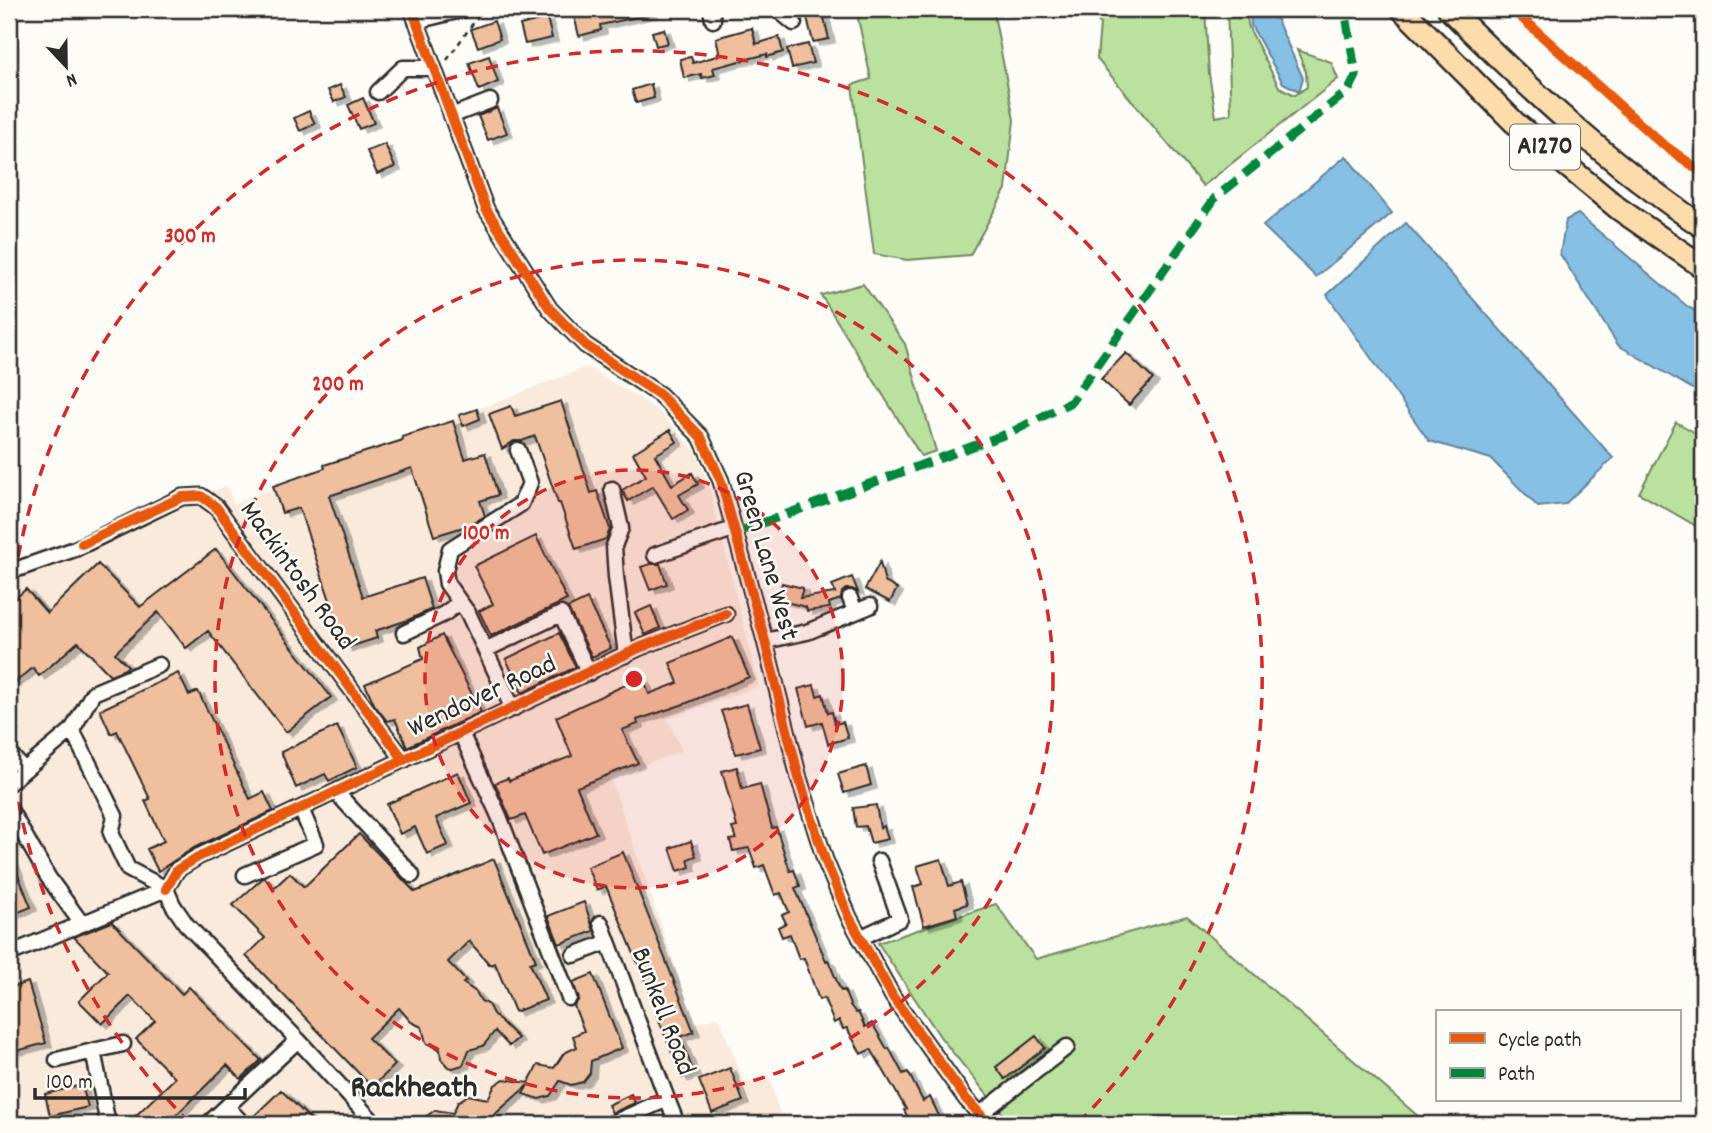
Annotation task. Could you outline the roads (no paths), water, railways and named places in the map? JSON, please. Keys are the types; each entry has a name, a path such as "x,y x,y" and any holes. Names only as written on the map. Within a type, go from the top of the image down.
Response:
{"highway":[{"name":"A1270","path":"1402,9 1514,122 1619,209 1703,267"},
{"name":"A1270","path":"1449,9 1517,77 1606,156 1703,227"}],"street":[{"path":"414,15 466,9"},
{"path":"777,9 794,23"},
{"name":"Green Lane West","path":"414,15 486,209 550,309 585,345 660,395 701,437 721,481 799,778 825,860 860,938 893,997 984,1120"},
{"path":"378,92 403,68 435,71"},
{"path":"452,116 490,101"},
{"path":"513,709 468,613 447,584 445,571 450,549 521,504 530,482 518,450"},
{"path":"612,489 621,528 614,546 616,577 633,652"},
{"name":"Mackintosh Road","path":"9,572 75,549 182,497 201,496 216,507 404,760"},
{"path":"655,555 733,529"},
{"path":"404,633 444,614 460,603"},
{"path":"765,641 807,632 853,605 870,606"},
{"path":"485,650 561,614 589,673"},
{"name":"Wendover Road","path":"166,888 177,870 198,857 633,652 726,614"},
{"path":"9,783 72,730 93,694 159,665"},
{"path":"72,730 115,816 111,832 128,869 166,888 173,905 187,924 375,1124"},
{"path":"461,733 499,816 569,998"},
{"path":"9,753 24,770"},
{"path":"336,792 412,875"},
{"path":"9,808 48,877 82,924"},
{"path":"245,875 316,844 301,809"},
{"path":"860,938 900,919 879,861"},
{"path":"9,954 166,888"},
{"name":"Bunkell Road","path":"601,923 677,1124"},
{"name":"Bunkell Road","path":"574,955 608,942"},
{"path":"208,1124 298,1040"},
{"path":"58,1060 123,1044"},
{"path":"984,1120 1067,1047"},
{"path":"93,1051 108,1124"},
{"name":"Bunkell Road","path":"611,1124 667,1099"},
{"path":"227,1107 243,1124"}],"water":[{"path":"1250,9 1272,9 1303,78 1299,91 1283,83 1251,25"},
{"path":"1346,156 1392,213 1316,277 1263,226"},
{"path":"1578,214 1688,307 1703,315 1703,395 1618,345 1560,254 1566,220"},
{"path":"1406,223 1613,458 1565,504 1538,507 1491,459 1429,441 1327,295"}],"district":[{"name":"Rackheath","path":"414,1090"}]}
